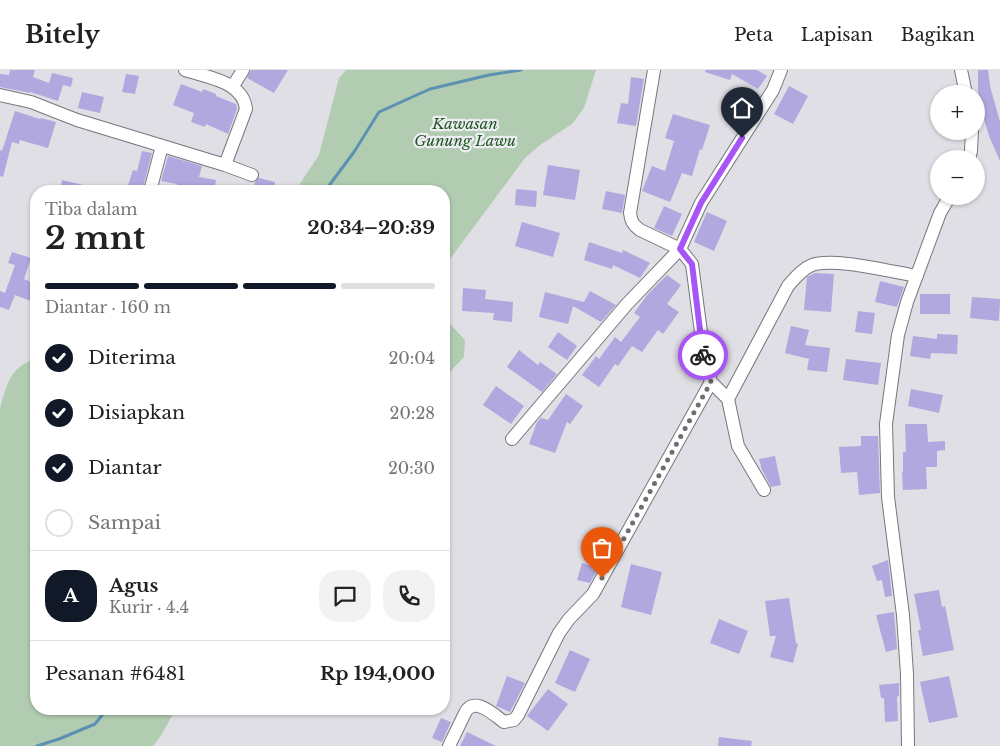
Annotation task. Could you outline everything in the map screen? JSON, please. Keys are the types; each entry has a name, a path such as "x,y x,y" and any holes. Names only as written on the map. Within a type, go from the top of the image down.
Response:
{"street":[{"path":"185,70 233,86 245,103 246,108 225,165"},
{"path":"233,86 243,70"},
{"path":"654,70 630,213 631,221 640,230 680,249 692,264 704,355 711,382 728,398 738,446 764,490"},
{"path":"512,439 627,304 680,249 701,203 773,90 780,70"},
{"path":"961,70 964,85"},
{"path":"0,95 30,102 77,120 252,175"},
{"path":"152,185 162,146"},
{"path":"908,746 907,674 903,615 888,497 886,424 898,335 907,302 945,205"},
{"path":"728,398 788,286 800,273 810,266 824,262 841,263 917,276"},
{"path":"450,746 465,712 472,706 479,705 504,722 514,720 518,715 559,633 569,619 593,594 711,382"}],"green space":[{"name":"Kawasan Gunung Lawu","path":"346,70 596,70 584,108 572,124 540,145 525,158 450,259 450,185 299,185 319,155 339,78"},
{"path":"450,325 465,340 464,357 450,372"},
{"path":"30,361 30,715 173,715 153,746 0,746 0,408 12,375"}],"building":[{"path":"10,70 35,70 33,77 49,83 52,73 73,78 71,87 63,85 58,101 30,92 0,87 0,74 9,75"},
{"path":"251,70 288,70 274,93 247,78"},
{"path":"706,70 757,70 767,76 758,89 732,74 730,80 705,72"},
{"path":"978,70 988,70 990,86 1000,122 1000,161 985,123 985,85 978,85"},
{"path":"126,74 139,76 135,94 122,92"},
{"path":"631,77 644,79 636,126 617,123 621,103 628,104"},
{"path":"181,84 202,92 203,89 236,104 237,109 228,134 206,124 205,127 191,122 194,113 173,105"},
{"path":"789,86 808,96 793,124 774,114"},
{"path":"82,92 104,97 100,113 78,108"},
{"path":"15,111 56,122 48,148 20,140 19,144 12,142 3,177 0,176 0,150 2,151"},
{"path":"673,114 710,125 692,176 682,173 670,202 642,191 652,166 665,171 674,141 665,138"},
{"path":"142,151 152,153 144,185 128,185 133,170 137,171"},
{"path":"168,156 202,166 199,177 216,180 215,185 177,185 161,181"},
{"path":"548,165 580,170 575,200 543,195"},
{"path":"259,178 275,182 275,185 254,185"},
{"path":"62,180 83,185 61,185"},
{"path":"516,189 537,191 536,207 515,205"},
{"path":"606,191 625,195 622,213 602,209"},
{"path":"664,206 682,214 672,236 654,228"},
{"path":"707,212 727,221 714,251 694,242"},
{"path":"522,222 560,233 553,257 515,246"},
{"path":"589,242 622,253 623,250 650,263 640,278 613,265 612,269 584,260"},
{"path":"12,252 30,258 24,279 30,282 30,301 15,295 9,310 0,307 0,291 5,293 15,265 8,263"},
{"path":"815,273 834,274 831,312 804,310 807,277"},
{"path":"667,275 681,285 667,304 679,312 663,334 658,330 642,352 632,346 618,366 615,364 599,387 582,375 596,356 599,359 615,337 621,342 640,317 634,313 648,294"},
{"path":"880,281 904,287 897,307 875,302"},
{"path":"463,288 486,290 485,299 513,302 512,322 493,320 494,313 462,311"},
{"path":"590,291 616,305 601,322 573,306 568,324 539,317 545,292 584,302"},
{"path":"920,294 950,294 950,314 920,314"},
{"path":"972,297 1000,299 999,321 970,318"},
{"path":"858,311 875,313 872,334 855,332"},
{"path":"791,326 809,330 805,345 830,348 827,372 807,370 809,359 785,353"},
{"path":"558,332 577,346 567,360 548,347"},
{"path":"937,334 958,335 957,354 931,353 930,359 910,356 913,336 937,339"},
{"path":"519,350 538,365 540,362 557,374 542,392 507,367"},
{"path":"846,359 881,363 878,385 843,380"},
{"path":"496,386 524,406 511,424 483,405"},
{"path":"911,389 943,395 939,413 908,406"},
{"path":"566,394 583,406 570,424 567,422 555,453 529,444 537,422 541,418 548,420"},
{"path":"905,424 927,424 928,442 945,441 945,450 937,451 937,467 926,467 927,489 903,490 903,452 906,452"},
{"path":"861,436 878,436 880,493 859,495 857,472 841,473 839,447 861,446"},
{"path":"775,456 781,485 771,487 762,470 759,459"},
{"path":"888,560 892,596 885,597 882,580 877,581 872,566"},
{"path":"582,563 598,568 590,583 577,580"},
{"path":"631,564 662,572 651,615 621,607"},
{"path":"939,590 942,607 945,606 954,650 923,656 918,630 921,630 914,594"},
{"path":"789,598 796,643 798,644 793,663 770,657 776,636 770,636 765,601"},
{"path":"894,612 897,649 886,652 876,615"},
{"path":"719,619 748,631 739,654 710,643"},
{"path":"570,650 590,659 575,692 555,683"},
{"path":"507,676 525,683 510,712 496,706"},
{"path":"949,676 958,717 929,723 920,682"},
{"path":"899,683 899,696 897,697 898,721 885,722 884,698 881,698 879,685"},
{"path":"548,689 568,704 548,731 527,716"},
{"path":"441,718 451,722 442,742 432,738"},
{"path":"467,732 496,746 460,746"},
{"path":"719,737 752,741 751,746 718,746"}],"waterway":[{"path":"329,185 354,152 379,112 430,89 489,75 521,70"},
{"path":"37,746 95,724 102,715"}],"way so far":[{"path":"602,578 711,382 703,355"}],"route":[{"path":"703,355 692,264 680,249 701,203 742,138"}]}
